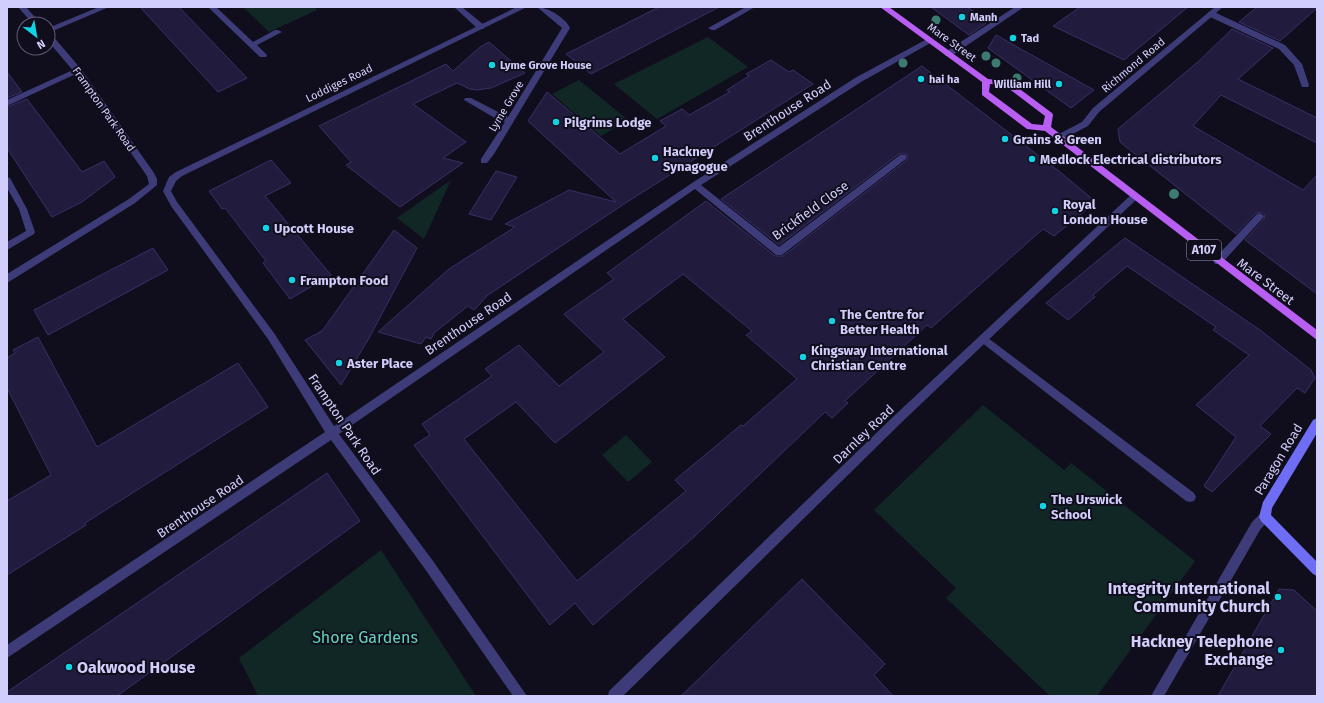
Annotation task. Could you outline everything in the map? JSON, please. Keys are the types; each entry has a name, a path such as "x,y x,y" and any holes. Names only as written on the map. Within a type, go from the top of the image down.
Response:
{"main road":[{"name":"Mare Street","path":"884,7 986,81 1006,83 1050,115 1047,128"},
{"name":"Mare Street","path":"986,81 985,93 991,98 1030,127 1047,128 1060,137 1218,261 1317,336"},
{"name":"Paragon Road","path":"1266,517 1267,506 1317,423"},
{"path":"1266,517 1317,570"}],"street":[{"path":"22,7 30,16"},
{"path":"56,28 105,7"},
{"path":"212,7 263,55"},
{"path":"458,7 481,27"},
{"name":"Loddiges Road","path":"168,184 179,174 523,7"},
{"name":"Lyme Grove","path":"484,161 511,120 566,28 565,25 541,7"},
{"path":"712,28 751,7"},
{"path":"948,54 1020,7"},
{"name":"Richmond Road","path":"1060,137 1085,124 1096,110 1219,7"},
{"path":"1211,14 1282,47 1298,64 1305,85"},
{"path":"252,44 278,32"},
{"name":"Brenthouse Road","path":"7,652 695,185 858,80 930,41"},
{"name":"Frampton Park Road","path":"7,279 132,201 152,185 153,179 151,175 78,72 56,46"},
{"path":"7,103 78,72"},
{"path":"468,100 503,119 511,120"},
{"name":"Brickfield Close","path":"695,185 778,252 903,157"},
{"path":"7,180 23,209 31,232 7,246"},
{"name":"Frampton Park Road","path":"168,184 168,196 271,336 332,432 429,564 521,696"},
{"name":"Darnley Road","path":"614,696 899,418 1135,196"},
{"path":"1218,261 1260,216"},
{"path":"984,339 1190,497"},
{"name":"Paragon Road","path":"1157,696 1256,526 1266,517"}],"green space":[{"path":"243,7 314,7 317,10 269,32"},
{"path":"708,37 748,67 657,119 614,84"},
{"path":"579,80 628,120 601,136 552,94"},
{"path":"451,180 424,239 397,218"},
{"path":"983,405 1064,470 1071,463 1195,561 1097,696 1050,696 946,598 956,588 874,510"},
{"path":"626,435 652,462 628,482 602,455"},
{"name":"Shore Gardens","path":"381,550 476,696 258,696 239,658"}],"building":[{"path":"140,7 179,7 247,78 218,92"},
{"path":"659,7 719,7 591,74 566,54"},
{"path":"931,7 967,7 987,21 969,35"},
{"path":"1080,7 1188,7 1124,60 1053,26"},
{"path":"1257,7 1317,8 1280,41 1239,22"},
{"path":"1232,29 1273,48 1238,79 1317,118 1317,143 1221,95 1193,126 1303,190 1317,175 1317,294 1245,240 1264,219 1265,215 1261,212 1256,213 1236,234 1120,142 1118,129 1199,61"},
{"path":"996,35 1094,90 1071,108 988,48"},
{"path":"489,42 525,73 491,88 477,90 470,89 457,83 413,104 466,142 443,158 463,163 400,207 346,165 351,162 319,126 446,64 453,71 480,47"},
{"path":"771,60 789,72 793,70 813,84 624,204 488,295 474,310 468,306 435,332 431,339 426,337 421,344 378,332 449,269 515,227 505,224 569,190 616,202 528,121 547,92 620,154 666,126 660,121 682,109 689,115 730,92 727,90 749,76 746,74"},
{"path":"922,66 1060,172 1096,202 1054,236 1043,229 931,328 927,325 845,401 848,403 832,418 825,412 695,536 593,625 575,603 550,625 414,445 430,435 422,424 492,376 485,369 519,345 559,386 604,352 564,314 614,279 607,273 706,201 775,256 783,256 907,160 907,154 899,154 779,245 721,199","holes":["683,274 752,331 746,335 797,379 743,426 741,425 675,480 686,491 577,581 464,439 516,402 555,443 665,357 623,319"]},
{"path":"7,72 22,92 7,98"},
{"path":"27,99 82,172 104,161 115,177 82,202 52,217 7,148 7,107"},
{"name":"Upcott House","path":"271,160 291,183 265,196 331,275 290,299 263,263 266,261 225,208 222,209 209,191"},
{"path":"496,171 517,177 491,220 469,214"},
{"path":"394,230 417,248 369,338 341,385 305,340 322,331"},
{"path":"1125,238 1260,330 1311,370 1315,378 1305,393 1297,388 1260,426 1271,434 1212,492 1204,486 1236,437 1196,405 1249,355 1213,330 1216,327 1127,266 1093,295 1095,297 1068,320 1046,303"},
{"path":"153,248 168,270 48,335 34,310"},
{"path":"38,337 97,447 238,363 268,407 85,523 86,525 7,575 7,501 51,475 7,388 7,358 15,353 13,350"},
{"path":"327,473 360,521 117,696 7,696 7,692"},
{"path":"802,579 885,664 874,675 893,696 681,696"},
{"name":"Hackney Telephone Exchange","path":"1279,589 1294,590 1317,611 1317,696 1218,696"}],"place":[{"name":"Manh","path":"962,17"},
{"name":"Tad","path":"1013,38"},
{"name":"Lyme Grove House","path":"492,65"},
{"name":"hai ha","path":"921,79"},
{"name":"William Hill","path":"1059,84"},
{"name":"Pilgrims Lodge","path":"556,122"},
{"name":"Grains & Green","path":"1005,139"},
{"name":"Hackney Synagogue","path":"655,158"},
{"name":"Medlock Electrical distributors","path":"1032,159"},
{"name":"Royal London House","path":"1055,211"},
{"name":"Upcott House","path":"266,228"},
{"name":"Frampton Food","path":"292,280"},
{"name":"The Centre for Better Health","path":"832,321"},
{"name":"Kingsway International Christian Centre","path":"803,357"},
{"name":"Aster Place","path":"339,363"},
{"name":"The Urswick School","path":"1043,506"},
{"name":"Integrity International Community Church","path":"1278,597"},
{"name":"Hackney Telephone Exchange","path":"1281,650"},
{"name":"Oakwood House","path":"69,667"}]}
